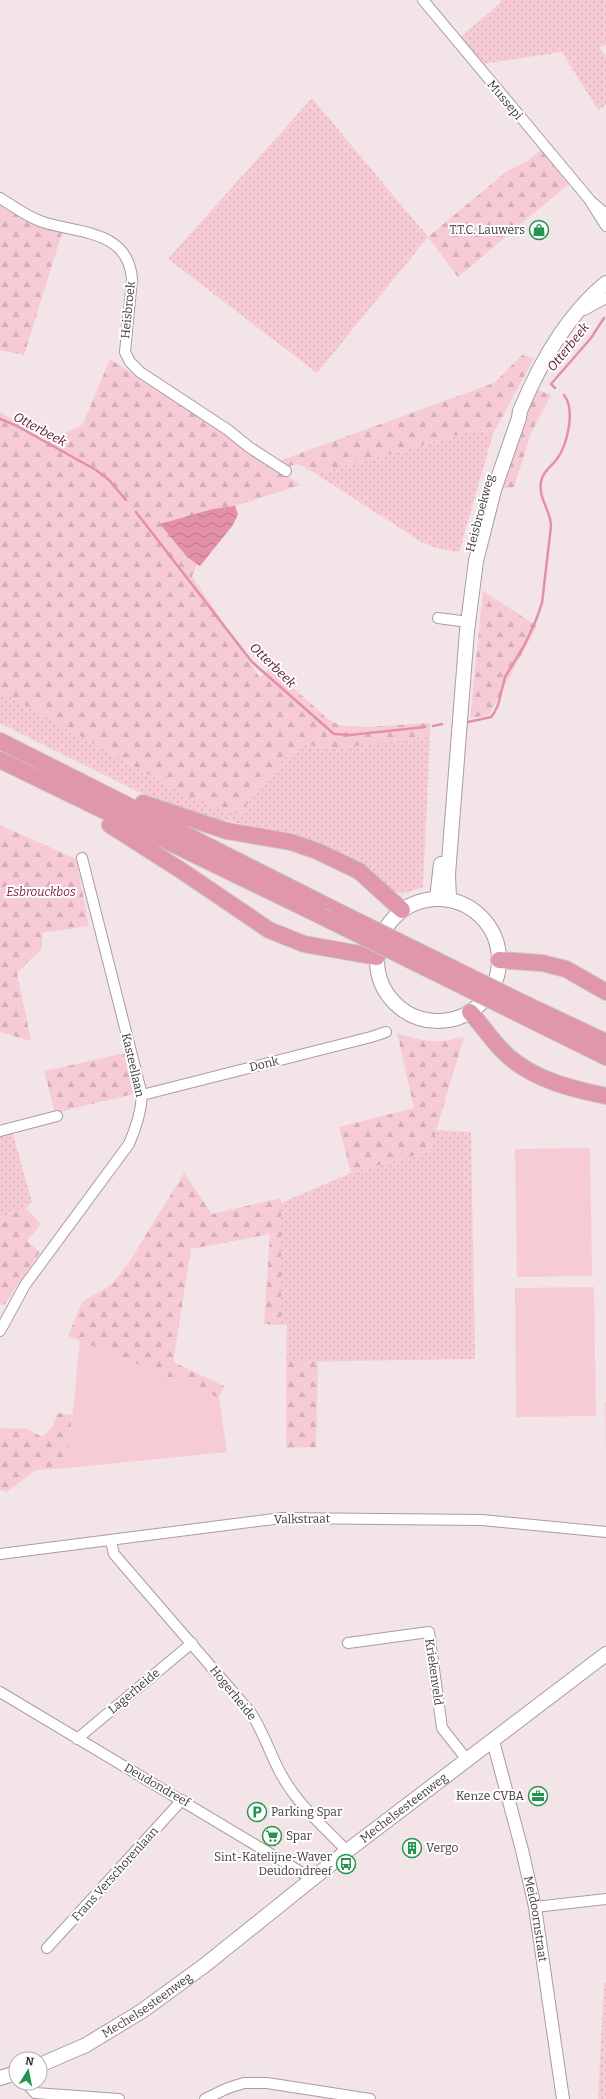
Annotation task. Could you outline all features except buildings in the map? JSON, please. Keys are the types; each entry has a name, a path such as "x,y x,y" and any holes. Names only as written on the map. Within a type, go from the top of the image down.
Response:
{"highway":[{"path":"0,741 339,912 522,1009 606,1057"},
{"path":"0,760 321,916 522,1009 606,1042"},
{"path":"103,792 135,800 227,831 290,842 317,851 359,871 402,910"},
{"path":"80,800 94,816 182,871 269,930 304,944 376,957"},
{"path":"499,960 542,963 566,969 606,992"},
{"path":"470,1012 508,1056 535,1074 572,1089 606,1096"}],"main road":[{"name":"Heisbroekweg","path":"443,899 448,874 449,810 463,621 483,532 494,490 520,418 520,411 528,391 548,355 575,316 603,290 606,274"},
{"path":"443,899 471,908 488,924 496,940 499,960 498,974 486,998 470,1012 451,1020 441,1021 422,1019 409,1014 396,1004 386,992 377,968 376,957 382,934 394,917 402,910 424,900 443,899"},
{"name":"Mechelsesteenweg","path":"48,2062 86,2045 142,2010 205,1965 314,1880 348,1851 468,1761 541,1702 606,1654"}],"street":[{"name":"Mussepi","path":"423,0 589,199 606,226"},
{"name":"Heisbroek","path":"0,198 38,220 87,231 102,237 114,245 126,258 131,267 132,279 125,352 130,362 140,372 228,430 249,447 286,471"},
{"name":"Mussepi","path":"589,199 606,214"},
{"path":"438,618 463,621"},
{"name":"Kasteellaan","path":"0,1331 24,1285 129,1144 136,1129 141,1109 142,1095 82,858"},
{"name":"Donk","path":"142,1095 386,1032"},
{"path":"0,1131 57,1116"},
{"name":"Valkstraat","path":"0,1554 282,1518 482,1520 606,1532"},
{"name":"Hogerheide","path":"111,1541 114,1554 192,1643 251,1714 262,1731 281,1775 312,1814 348,1851"},
{"name":"Kriekenveld","path":"348,1643 429,1632 442,1728 468,1761"},
{"name":"Lagerheide","path":"77,1739 192,1643"},
{"name":"Deudondreef","path":"0,1692 314,1880"},
{"name":"Meidoornstraat","path":"493,1741 522,1850 535,1907 563,2099"},
{"name":"Frans Verschorenlaan","path":"47,1948 182,1800"},
{"path":"535,1907 592,1899 606,1899"},
{"path":"205,2099 228,2088 244,2083 267,2082 370,2099"},
{"path":"34,2091 36,2093 44,2094 119,2099"},
{"path":"39,2091 44,2094"}],"green space":[{"path":"500,0 606,0 606,45 599,47 606,57 606,105 598,110 562,52 482,64 461,37 501,2"},
{"path":"312,98 428,237 317,373 168,259"},
{"path":"542,149 570,183 458,277 428,237 506,172 529,160"},
{"path":"0,205 27,221 62,233 24,355 0,350"},
{"path":"522,355 534,358 493,434 476,430 316,474 299,464 284,467 276,462 494,383"},
{"path":"110,359 301,485 173,526 198,562 192,576 260,678 270,667 329,720 342,726 368,727 430,723 430,736 332,749 304,744 284,759 239,814 207,805 165,784 0,691 0,412 47,442 83,424"},
{"path":"537,390 551,395 531,433 514,487 502,489 519,439 522,424"},
{"path":"476,430 493,434 459,552 436,548 420,541 316,474"},
{"path":"483,591 537,626 489,715 470,718"},
{"path":"0,691 165,784 239,814 284,759 304,744 332,749 430,736 423,887 403,894 395,892 363,865 335,850 301,838 206,816 139,792 0,723"},
{"name":"Esbrouckbos","path":"0,825 76,859 89,926 42,933 42,948 17,973 31,1041 0,1032"},
{"path":"397,1033 430,1041 446,1041 464,1037 430,1151 351,1173 339,1127 414,1108"},
{"path":"125,1053 133,1094 55,1113 44,1071"},
{"path":"435,1130 471,1132 475,1359 286,1362 287,1325 281,1325 281,1203 351,1173 430,1151"},
{"path":"12,1131 32,1202 26,1208 0,1218 0,1134"},
{"path":"590,1148 592,1276 517,1277 515,1149"},
{"path":"184,1173 212,1214 281,1198 281,1325 264,1324 270,1234 191,1249 173,1362 224,1386 219,1398 68,1336 82,1302 112,1284 128,1264"},
{"path":"26,1208 41,1224 27,1241 40,1252 4,1305 0,1304 0,1218"},
{"path":"594,1287 596,1416 516,1417 515,1288"},
{"path":"80,1341 219,1398 227,1452 67,1468"},
{"path":"286,1362 318,1362 316,1447 286,1448"},
{"path":"606,1402 606,1458 605,1403"},
{"path":"58,1413 72,1415 67,1468 36,1470 7,1492 0,1490 0,1428 28,1429 42,1437 52,1427"},
{"path":"604,1983 606,1983 606,2099 598,2099"}],"water":[{"path":"235,506 238,514 233,525 200,566 187,557 160,524 213,509"}],"waterway":[{"name":"Otterbeek","path":"555,388 551,384 591,338 604,318"},
{"name":"Otterbeek","path":"468,722 491,717 494,713 498,705 505,677 525,644 542,603 551,526 549,515 541,494 541,482 545,472 561,453 567,437 570,418 568,401 564,395"},
{"name":"Otterbeek","path":"0,419 17,426 96,470 109,480 126,500"},
{"name":"Otterbeek","path":"136,512 252,662 334,734 350,735 425,727"},
{"name":"Otterbeek","path":"433,726 442,724"}],"place":[{"name":"T.T.C. Lauwers","path":"539,230"},
{"name":"Kenze CVBA","path":"538,1796"},
{"name":"Parking Spar","path":"257,1812"},
{"name":"Spar","path":"272,1836"},
{"name":"Vergo","path":"412,1848"},
{"name":"Sint-Katelijne-Waver Deudondreef","path":"346,1864"}]}
